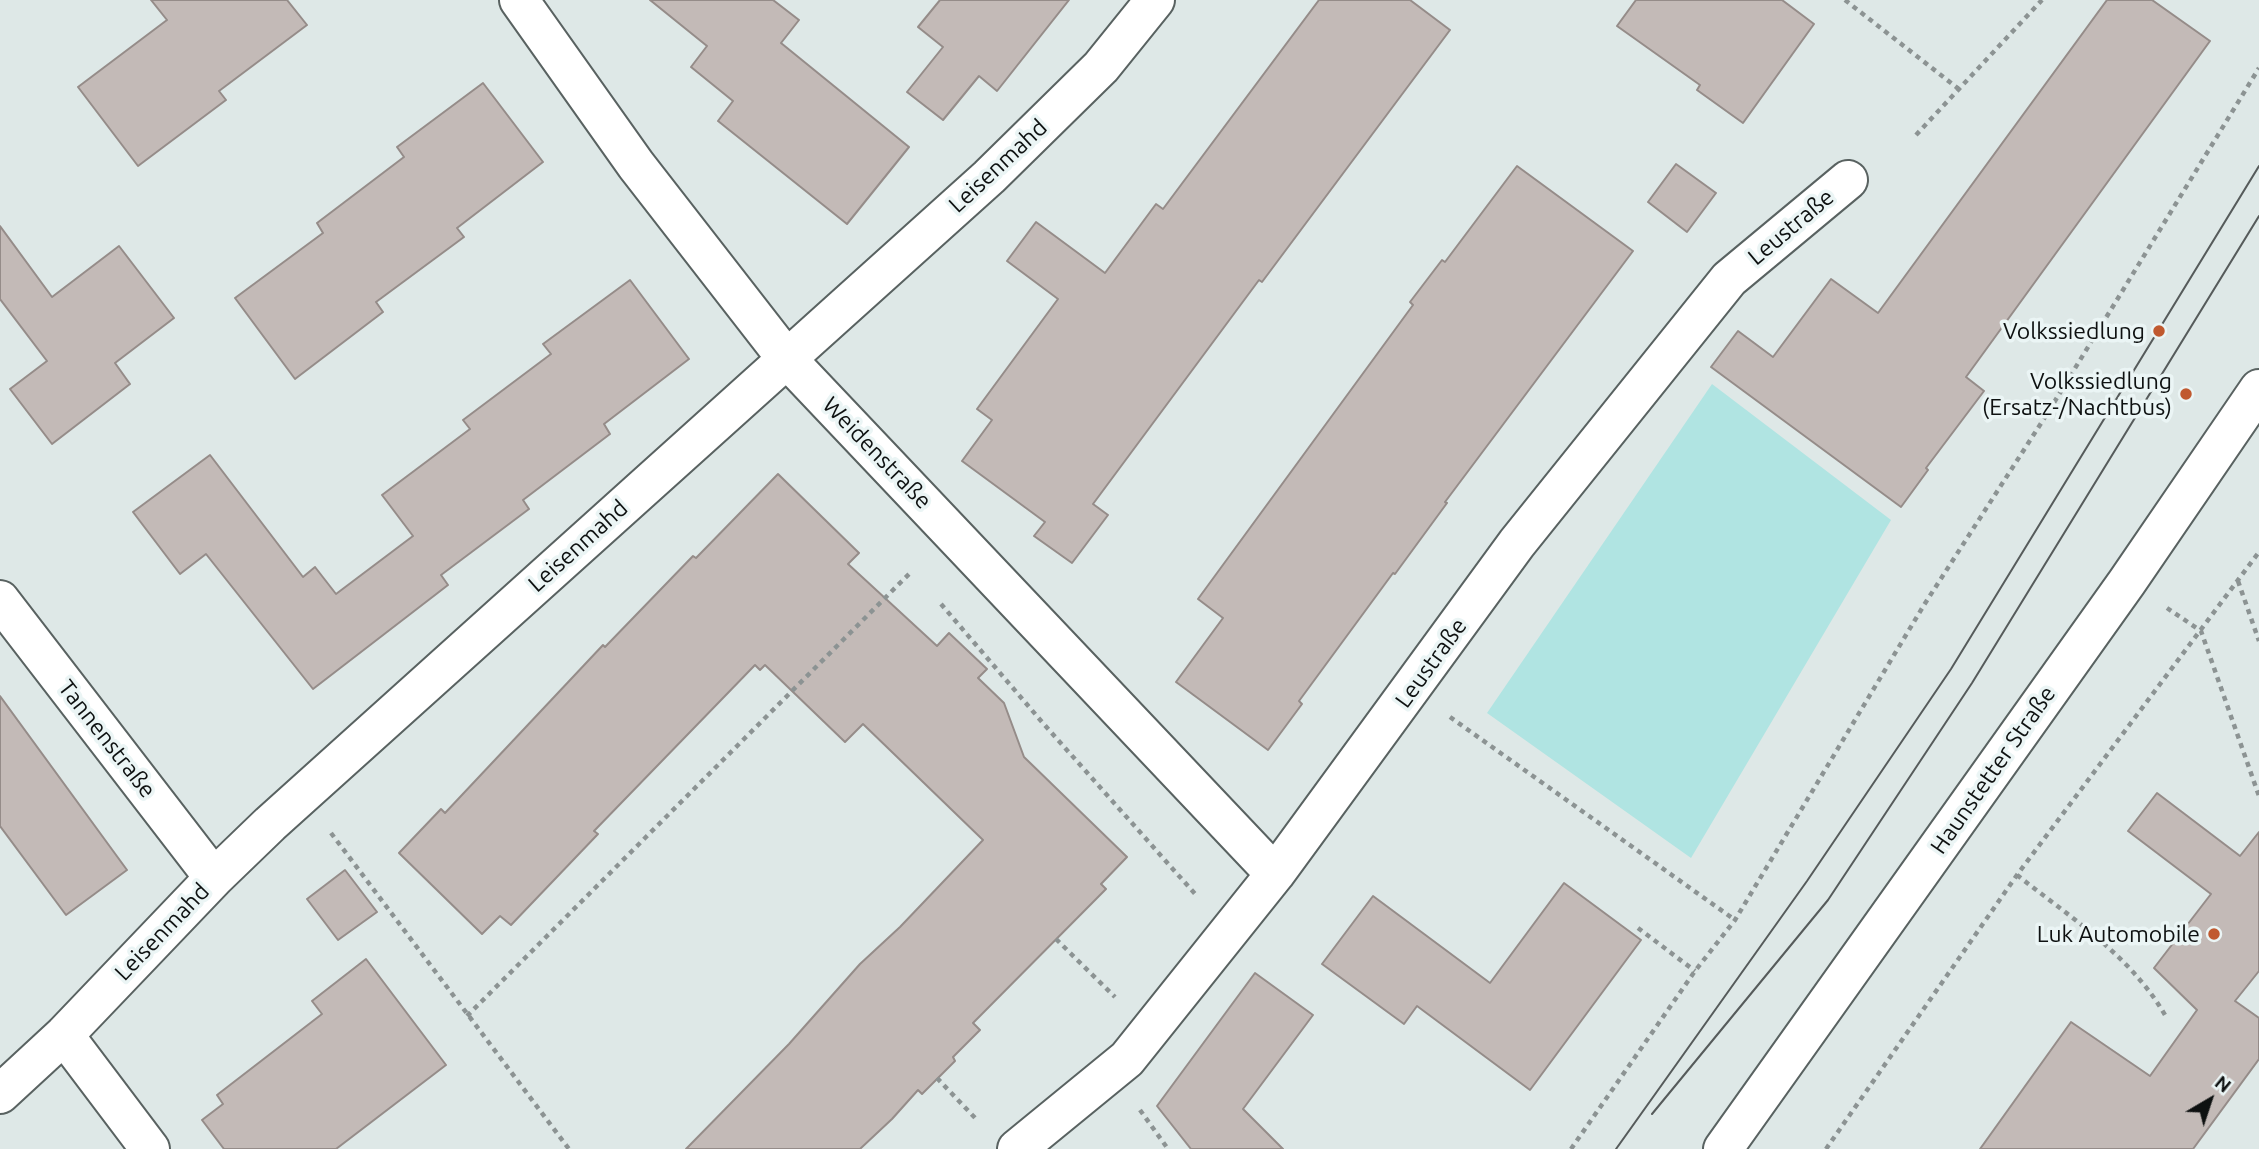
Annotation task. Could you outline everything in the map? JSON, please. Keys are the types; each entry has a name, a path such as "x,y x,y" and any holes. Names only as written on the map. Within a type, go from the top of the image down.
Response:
{"street":[{"name":"Weidenstraße","path":"519,0 636,165 786,358 1275,874"},
{"name":"Leisenmahd","path":"0,1094 64,1035 214,878 998,168 1101,67 1155,0"},
{"name":"Leustraße","path":"1017,1149 1127,1059 1150,1031 1275,874 1517,543 1729,279 1848,180"},
{"name":"Haunstetter Straße","path":"1730,1146 2259,390"},
{"name":"Tannenstraße","path":"0,600 214,878"},
{"path":"64,1035 150,1149"}],"path":[{"path":"1845,0 1960,90"},
{"path":"1916,135 2042,0"},
{"path":"1571,1149 1695,971 1735,920 1924,605 2047,414 2259,68"},
{"path":"1826,1149 2017,875 2259,552"},
{"path":"467,1016 911,572"},
{"path":"2238,580 2259,641"},
{"path":"2127,582 2201,631 2259,796"},
{"path":"941,604 1229,932"},
{"path":"1412,690 1735,920"},
{"path":"303,796 569,1149"},
{"path":"2017,875 2108,947 2152,992 2165,1015"},
{"path":"1637,928 1695,971"},
{"path":"1056,939 1150,1031"},
{"path":"937,1079 985,1129"}],"shaded area":[{"path":"1712,384 1891,520 1691,858 1487,713"}],"building":[{"path":"151,0 287,0 307,25 219,91 226,100 138,166 78,87 167,20"},
{"path":"650,0 773,0 799,20 781,43 909,147 847,224 718,121 733,101 691,67 707,46"},
{"path":"940,0 1069,0 997,91 979,76 943,120 907,92 943,47 918,27"},
{"path":"1319,0 1410,0 1450,30 1262,282 1259,280 1093,504 1108,515 1072,563 1034,536 1045,522 962,461 992,420 977,409 1058,299 1007,261 1036,222 1105,273 1156,204 1163,209"},
{"path":"1636,0 1782,0 1814,24 1743,123 1697,90 1700,85 1617,26"},
{"path":"2107,0 2152,0 2210,41 1966,377 1984,391 1926,468 1928,470 1901,507 1711,367 1738,331 1773,357 1831,279 1878,313"},
{"path":"483,83 543,162 457,228 464,237 376,302 383,312 295,379 235,298 323,233 317,223 404,157 397,147"},
{"path":"1676,164 1716,193 1687,232 1648,202"},
{"path":"1517,166 1633,251 1299,701 1302,704 1268,750 1176,682 1223,618 1198,599 1413,305 1410,302 1442,260 1445,262"},
{"path":"0,226 52,297 119,246 174,318 115,363 130,384 52,444 10,389 47,361 0,299"},
{"path":"630,280 689,359 604,424 610,434 523,500 529,509 441,575 448,585 313,689 206,554 180,574 133,512 210,455 303,577 315,567 336,594 413,536 382,495 470,429 463,420 551,354 543,344"},
{"path":"778,474 859,553 848,564 937,646 949,633 987,669 978,678 1004,703 1024,757 1127,857 1101,884 1106,889 973,1023 980,1030 953,1057 955,1061 922,1094 918,1090 860,1149 686,1149 789,1044 860,964 900,927 983,840 863,724 845,742 765,665 760,670 755,665 594,831 598,834 511,925 500,916 482,934 399,853 441,809 445,813 603,645 605,647 693,556 696,558"},
{"path":"0,696 127,870 66,915 0,826"},
{"path":"2157,793 2240,856 2259,832 2259,971 2235,1001 2259,1018 2259,1059 2193,1149 1980,1149 2071,1022 2150,1076 2197,1010 2154,968 2211,894 2128,831"},
{"path":"345,870 377,912 338,940 307,899"},
{"path":"1564,883 1641,940 1530,1090 1417,1006 1404,1024 1322,964 1373,896 1490,983"},
{"path":"366,959 446,1065 336,1149 224,1149 202,1120 223,1104 217,1095 322,1014 312,1001"},
{"path":"1255,973 1313,1015 1243,1109 1283,1149 1191,1149 1157,1106"}],"tram line":[{"path":"1616,1149 1807,881 1951,669 2259,166"},
{"path":"1652,1114 1828,900 1972,683 2259,216"}],"place":[{"name":"Volkssiedlung","path":"2159,331"},
{"name":"Volkssiedlung (Ersatz-/Nachtbus)","path":"2186,394"},
{"name":"Luk Automobile","path":"2214,934"}]}
